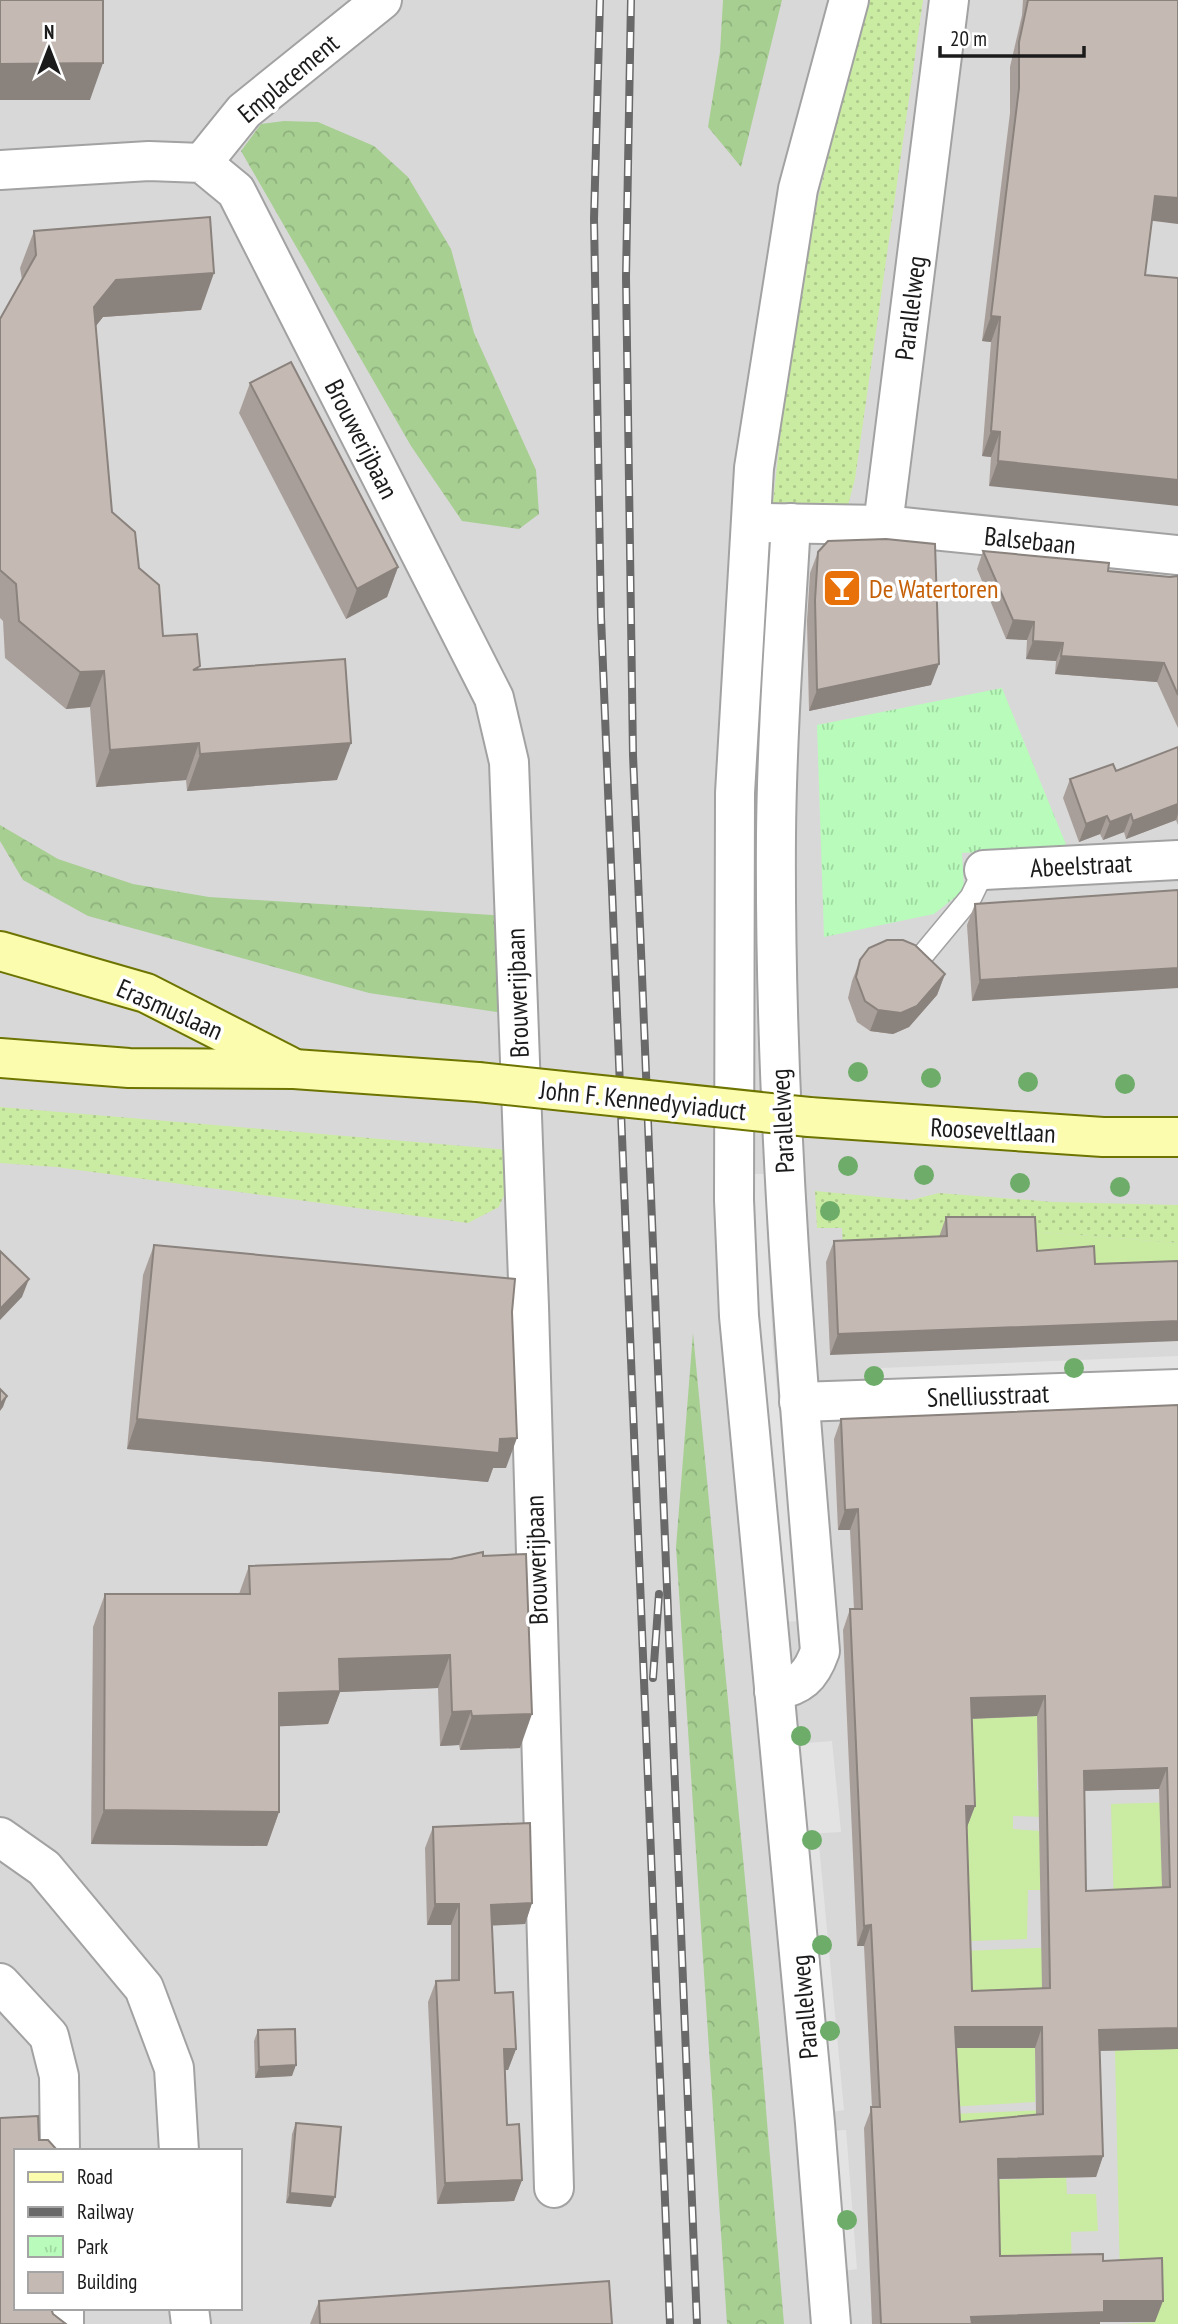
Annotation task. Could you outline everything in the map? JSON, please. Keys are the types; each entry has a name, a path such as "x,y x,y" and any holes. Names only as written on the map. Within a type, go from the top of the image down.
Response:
{"main road":[{"name":"Erasmuslaan","path":"0,951 146,993 294,1069"},
{"name":"Erasmuslaan","path":"0,1058 129,1068 294,1069 478,1082"},
{"name":"John F. Kennedyviaduct","path":"478,1082 809,1117"},
{"name":"Rooseveltlaan","path":"809,1117 1103,1137 1178,1137"}],"street":[{"name":"Emplacement","path":"202,163 244,111 382,0"},
{"name":"Parallelweg","path":"831,2324 815,2123 739,1316 734,1200 735,793 754,468 798,189 849,0"},
{"name":"Parallelweg","path":"883,525 949,0"},
{"path":"0,170 149,161 202,163"},
{"name":"Brouwerijbaan","path":"202,163 236,191 494,698 509,762 529,1307 554,2188"},
{"path":"751,523 883,525"},
{"name":"Parallelweg","path":"774,1691 801,1683 813,1671 820,1651 790,1296 777,974 779,731 791,523"},
{"name":"Balsebaan","path":"883,525 1178,555"},
{"name":"Abeelstraat","path":"984,870 1178,860"},
{"name":"Snelliusstraat","path":"799,1402 1178,1389"},
{"path":"0,1837 44,1868 144,1988 174,2068 179,2149"},
{"path":"0,1983 49,2036 59,2076 60,2149"}],"lane":[{"path":"922,956 971,897 984,870"}],"shaded area":[{"path":"0,0 1178,0 1178,2324 0,2324"},
{"path":"749,1174 764,1174 773,1348 799,1621 783,1622 759,1349"},
{"path":"1178,1356 1178,1371 881,1382 881,1368"},
{"path":"832,1741 841,1832 804,1834 795,1744"},
{"path":"819,1845 844,2110 830,2112 805,1847"},
{"path":"846,2130 857,2269 843,2271 832,2131"}],"green space":[{"path":"723,0 782,0 741,167 708,127 720,52"},
{"path":"867,0 923,0 855,479 847,509 773,503 791,336 818,198"},
{"path":"284,121 318,122 374,146 408,177 451,249 474,333 536,470 539,514 519,529 462,521 411,446 241,151 261,124"},
{"path":"1002,688 1067,847 962,853 964,890 934,914 824,937 817,725"},
{"path":"0,825 58,859 133,884 209,897 508,916 510,1014 369,993 88,916 23,880 0,841"},
{"path":"0,1107 511,1150 511,1179 499,1207 468,1223 56,1167 0,1163"},
{"path":"815,1191 911,1200 939,1193 1054,1202 1178,1205 1178,1243 952,1225 886,1249 843,1251 842,1228 817,1228"},
{"path":"949,1219 953,1225 1178,1243 1178,1281 953,1235 939,1236 940,1288 886,1249"},
{"path":"693,1333 759,2026 784,2324 727,2324 676,1547"},
{"path":"854,1622 1017,1717 1038,1716 1037,1790 1041,1792 1041,1817 1013,1816 1013,1829 1041,1831 1041,1890 1028,1890 1027,1939 920,1943"},
{"path":"1178,1802 1160,1831 1161,1847 1178,1847 1178,2324 1120,2324 1155,2322 1120,2280 1115,2050 1144,2049 1114,1910 1111,1804"},
{"path":"1062,1947 1035,2060 1035,2102 950,2107 923,2013 963,1951"},
{"path":"1045,2110 1065,2156 1067,2194 1096,2194 1098,2231 1071,2232 1072,2276 1023,2324 931,2181 1028,2179 974,2161 949,2114"}],"building":[{"path":"0,0 103,0 103,63 0,64"},
{"path":"1028,0 1178,0 1178,198 1155,196 1145,275 1178,278 1178,480 998,461 1000,432 991,431 1000,317 991,316 1019,88 1019,42"},
{"path":"210,217 214,273 116,280 94,307 112,512 135,532 139,568 159,585 163,636 197,634 200,666 193,670 345,659 351,743 200,754 199,743 110,750 104,671 80,672 19,621 16,584 0,570 0,319 36,255 34,231"},
{"path":"291,362 398,567 357,589 250,383"},
{"path":"886,539 935,544 939,664 817,690 815,600 818,552 828,541"},
{"path":"983,551 1109,563 1108,571 1178,576 1178,695 1164,663 1061,656 1063,643 1033,641 1034,622 1013,620"},
{"path":"1178,747 1178,804 1133,821 1131,814 1110,822 1107,816 1086,824 1070,779 1113,764 1116,771"},
{"path":"1178,890 1178,968 980,980 975,904"},
{"path":"887,940 903,940 915,945 945,974 917,1006 901,1013 878,1010 865,1001 856,977 860,960 869,948"},
{"path":"946,1217 1035,1217 1037,1251 1094,1246 1095,1264 1178,1261 1178,1321 838,1334 834,1241 947,1236"},
{"path":"154,1245 515,1279 512,1312 517,1438 500,1439 499,1453 137,1419"},
{"path":"0,1251 29,1279 0,1309"},
{"path":"0,1389 7,1396 0,1404"},
{"path":"1178,1405 1178,2028 1099,2030 1103,2156 998,2159 1000,2256 1103,2254 1103,2261 1162,2258 1163,2301 1104,2301 1104,2312 971,2317 972,2324 881,2324 871,2107 880,2107 871,1925 864,1926 850,1609 862,1609 858,1509 845,1510 841,1419","holes":["1045,1696 1050,1988 972,1991 966,1806 975,1806 971,1698","1167,1768 1170,1887 1086,1891 1084,1771","955,2027 1042,2027 1043,2114 960,2122"]},
{"path":"483,1552 483,1556 526,1554 532,1714 472,1716 471,1711 452,1712 450,1655 339,1659 340,1691 279,1693 279,1812 104,1810 105,1594 250,1594 249,1566 451,1559"},
{"path":"530,1823 532,1903 491,1905 495,1993 513,1992 516,2049 504,2049 507,2125 519,2124 522,2180 445,2183 436,1981 459,1980 459,1904 435,1904 433,1827"},
{"path":"295,2029 296,2065 259,2067 258,2030"},
{"path":"38,2116 39,2140 48,2140 56,2149 14,2149 14,2310 52,2310 66,2324 0,2324 0,2118"},
{"path":"296,2123 341,2127 335,2197 290,2193"},
{"path":"609,2281 612,2324 320,2324 319,2301"}],"railway":[{"path":"600,0 594,219 601,617 670,2324"},
{"path":"631,0 626,277 633,755 697,2324"},
{"path":"653,1678 659,1594"}],"place":[{"name":"De Watertoren","path":"842,588"}]}
